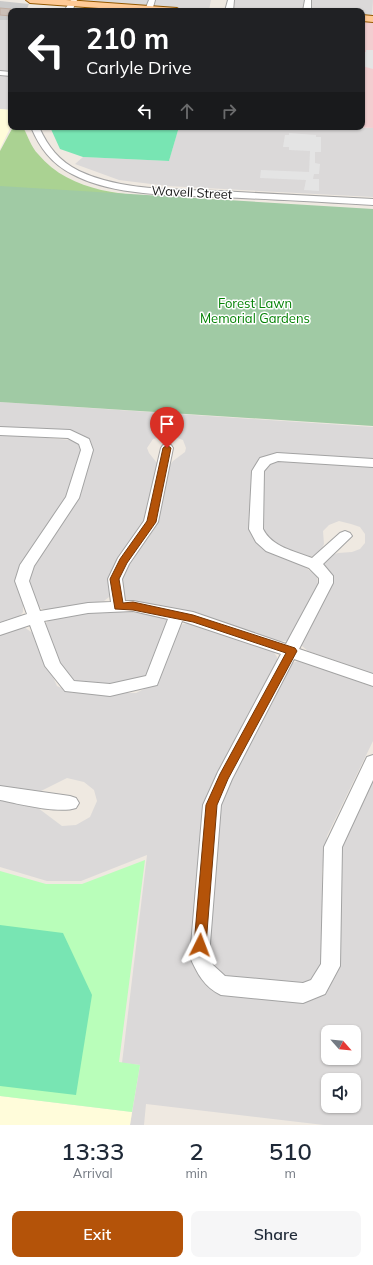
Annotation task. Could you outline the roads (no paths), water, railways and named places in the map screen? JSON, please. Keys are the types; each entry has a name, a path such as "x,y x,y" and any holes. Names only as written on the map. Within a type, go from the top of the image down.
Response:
{"main road":[{"path":"30,0 71,5 118,8"}],"street":[{"name":"Wavell Street","path":"37,130 48,152 59,163 79,173 116,185 171,192 373,202"},
{"path":"0,431 70,434 85,442 87,450 72,498 27,565 22,581 53,666 70,687 110,690 152,681 177,615"},
{"path":"119,607 115,579 123,562 151,522 167,448"},
{"path":"373,463 277,457 265,461 258,471 256,529 261,539 271,548 314,564 326,576 326,583 292,651 224,777 212,805 199,957 206,972 221,985 303,992 318,987 330,966 333,847 373,762"},
{"path":"314,564 345,536"},
{"path":"0,629 36,617 88,608 133,606 193,618 373,680"},
{"path":"0,792 39,800 70,803"}],"park label":[{"name":"Forest Lawn Memorial Gardens","path":"255,310"}]}
